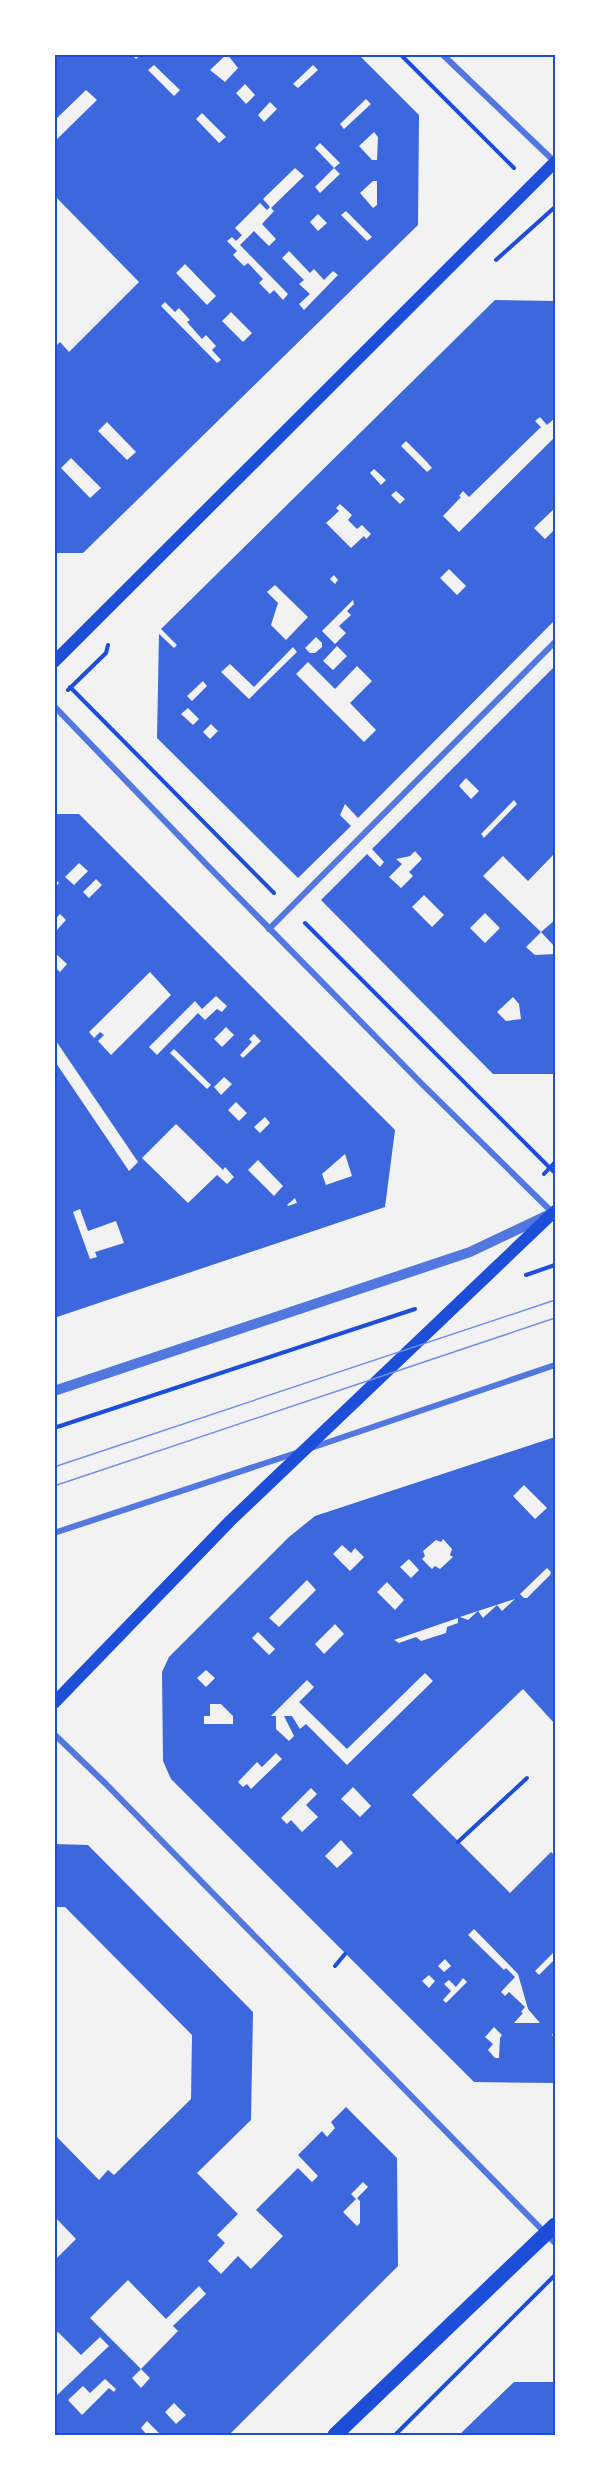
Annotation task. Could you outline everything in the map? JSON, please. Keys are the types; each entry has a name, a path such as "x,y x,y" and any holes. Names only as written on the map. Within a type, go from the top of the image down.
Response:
{"main road":[{"path":"54,662 555,162"},
{"path":"54,1703 230,1521 554,1213"},
{"path":"335,2435 552,2234"}],"street":[{"path":"442,54 555,162"},
{"path":"269,929 555,642"},
{"path":"54,706 269,929 554,1213 470,1252 54,1391"},
{"path":"54,1533 555,1365"},
{"path":"54,1734 552,2234"}],"path":[{"path":"400,54 555,208"},
{"path":"62,679 276,895"},
{"path":"306,924 555,1173"},
{"path":"544,1269 555,1265"},
{"path":"54,1428 415,1309"},
{"path":"458,1842 527,1778"},
{"path":"335,1966 345,1954"},
{"path":"394,2435 555,2275"}],"building":[{"path":"54,54 131,54 136,59 142,54 227,54 358,54 419,115 418,225 83,553 54,553 54,348 60,342 69,352 139,282 54,195 54,142 97,100 86,90 54,121","holes":["227,54 238,68 225,82 210,70","154,65 180,90 174,96 148,70","313,65 318,70 298,88 293,84","245,84 255,95 246,104 236,93","366,99 371,104 344,129 340,124","270,102 277,109 264,122 258,115","202,113 226,137 219,143 196,119","374,132 378,137 377,160 372,160 359,146","320,143 340,163 334,168 315,148","295,168 304,176 271,208 274,211 262,224 276,239 269,246 254,231 240,245 288,294 283,300 274,290 270,294 259,283 263,279 248,263 244,266 233,255 237,251 227,241 232,237 236,241 242,235 235,228 260,203 267,210 270,207 263,199","334,168 340,174 320,193 315,187","373,181 377,181 377,205 373,208 360,193","346,211 372,237 367,241 341,215","318,214 327,223 318,231 310,222","289,251 310,273 314,269 324,280 333,271 338,275 304,310 299,304 310,294 299,284 304,280 282,258","185,264 216,296 207,305 176,273","165,302 175,312 179,308 190,320 187,322 202,339 206,335 216,346 212,350 221,360 217,363 161,306","231,312 252,333 243,342 222,321","107,422 136,452 127,460 98,431","71,458 101,488 90,498 61,468"]},
{"path":"495,300 555,301 555,418 547,425 540,417 535,421 541,427 469,497 463,491 459,496 461,497 443,516 459,532 555,437 555,508 534,528 545,539 555,529 555,620 358,818 345,804 340,815 351,826 298,878 157,738 159,634 174,648 177,645 161,629","holes":["406,441 432,468 427,472 401,446","374,469 386,480 381,485 370,473","396,491 405,499 400,504 391,495","340,504 352,515 348,520 357,529 362,525 371,534 366,539 364,536 351,548 326,523 339,511 336,508","449,569 466,586 457,595 440,578","334,575 338,580 335,584 330,579","275,585 308,617 286,640 271,625 278,603 267,592","353,600 354,604 347,611 351,615 339,626 346,633 335,644 322,631","316,637 322,643 322,647 315,653 310,653 305,648","337,646 347,656 333,670 323,661","293,647 297,652 249,699 221,672 230,664 254,687","308,662 335,689 357,666 372,681 350,703 376,730 364,742 296,674","203,681 207,686 192,701 187,696","188,708 199,719 193,725 181,714","211,724 218,731 210,739 203,732"]},
{"path":"555,666 555,853 528,881 503,856 483,876 541,932 526,947 535,955 555,954 555,1074 493,1074 321,900 367,854 380,867 384,862 372,849","holes":["466,778 479,791 471,799 459,786","514,800 517,804 484,838 481,834","415,851 422,859 409,872 413,876 401,888 389,877 402,864 396,859 410,856","424,895 444,915 432,927 412,907","485,913 500,928 485,943 470,928","513,997 519,1004 521,1019 506,1021 497,1012"]},
{"path":"54,814 79,814 395,1130 385,1207 54,1318 54,1060 129,1171 138,1162 54,1038 54,966 60,972 67,964 54,952 54,928 56,931 66,920 60,914 54,921 54,889 59,883 54,878","holes":["79,863 88,871 74,885 65,877","96,879 102,885 89,898 83,892","150,972 171,995 111,1055 98,1041 104,1035 100,1032 94,1038 89,1032","216,996 227,1006 222,1012 217,1009 205,1020 198,1013 157,1055 149,1047 195,1001 202,1009","226,1027 234,1035 222,1047 214,1039","254,1034 261,1041 243,1058 240,1055 252,1042 249,1039","174,1049 211,1085 207,1089 170,1053","224,1077 232,1084 221,1095 214,1087","236,1102 247,1113 239,1121 228,1110","265,1117 270,1123 260,1133 254,1127","176,1124 223,1170 225,1167 234,1177 227,1184 217,1175 188,1203 142,1158","345,1154 352,1176 326,1185 322,1174","258,1160 283,1186 274,1196 248,1170","295,1198 297,1203 288,1206 287,1205","80,1209 88,1231 116,1221 124,1243 95,1252 97,1257 90,1259 73,1212"]},
{"path":"555,920 555,947 541,932"},
{"path":"555,1437 555,1724 523,1689 412,1795 510,1893 551,1852 555,1856 555,1951 535,1971 539,1975 555,1959 555,2031 552,2035 555,2037 555,2083 474,2082 171,1779 163,1761 162,1672 169,1657 289,1537 315,1516","holes":["524,1485 547,1508 535,1519 513,1496","443,1539 452,1549 450,1555 453,1557 440,1569 435,1566 432,1569 422,1559 425,1556 423,1551 436,1540 441,1542","342,1545 351,1553 355,1548 364,1557 350,1571 333,1554","409,1559 419,1570 411,1578 400,1567","547,1568 551,1572 550,1575 527,1598 520,1594","307,1580 316,1590 279,1627 269,1618","387,1582 404,1600 395,1610 377,1592","515,1599 502,1611 497,1605 483,1618 478,1611","478,1611 468,1620 460,1617","458,1618 458,1623 447,1627 446,1633 421,1641 416,1637 399,1643 394,1640","335,1624 344,1634 324,1654 315,1644","258,1632 275,1649 269,1655 252,1638","206,1670 215,1678 206,1687 197,1678","425,1673 433,1681 347,1765 306,1724 300,1729 292,1716 284,1716 294,1736 289,1741 276,1729 276,1716 271,1716 307,1680 314,1687 299,1702 347,1749","210,1704 221,1704 233,1716 233,1724 204,1724 204,1716 210,1716","276,1753 282,1759 251,1789 247,1784 243,1787 238,1782 257,1762 262,1767","353,1787 371,1806 360,1817 341,1799","311,1788 317,1794 306,1805 318,1817 302,1832 291,1820 287,1824 281,1818","341,1840 353,1853 337,1868 325,1856","474,1929 518,1974 528,2009 540,2023 514,2023 525,2007 509,1992 505,1996 501,1992 515,1977 506,1968 504,1970 468,1935","445,1959 451,1966 444,1972 438,1966","429,1975 435,1981 429,1988 422,1981","463,1978 467,1982 446,2003 443,2000 451,1991 444,1984 449,1980 456,1987","494,2027 502,2035 499,2058 495,2058 488,2050 493,2044 485,2037"]},
{"path":"54,1844 88,1845 253,2012 251,2120 197,2173 238,2214 217,2235 225,2243 208,2261 221,2274 238,2256 251,2269 283,2236 256,2210 298,2168 312,2182 318,2176 298,2155 322,2131 327,2137 335,2128 331,2122 346,2107 397,2158 398,2266 229,2435 161,2435 147,2421 141,2428 147,2435 54,2435 54,2398 109,2346 100,2337 81,2355 58,2332 54,2335 54,2261 76,2239 54,2216 54,2134 99,2180 108,2170 114,2175 191,2099 192,2035 65,1907 54,1907","holes":["363,2182 368,2187 357,2198 360,2201 360,2223 357,2226 343,2212 356,2199 351,2194","128,2280 166,2319 199,2286 206,2294 173,2326 178,2331 141,2369 90,2318","141,2369 150,2378 141,2388 132,2378","105,2379 116,2389 114,2392 109,2388 82,2415 68,2400 83,2386 90,2393","174,2403 186,2415 176,2424 165,2412"]},
{"path":"514,2382 555,2382 555,2435 459,2435"}],"tram line":[{"path":"54,1467 555,1300"},
{"path":"54,1486 555,1318"}]}
